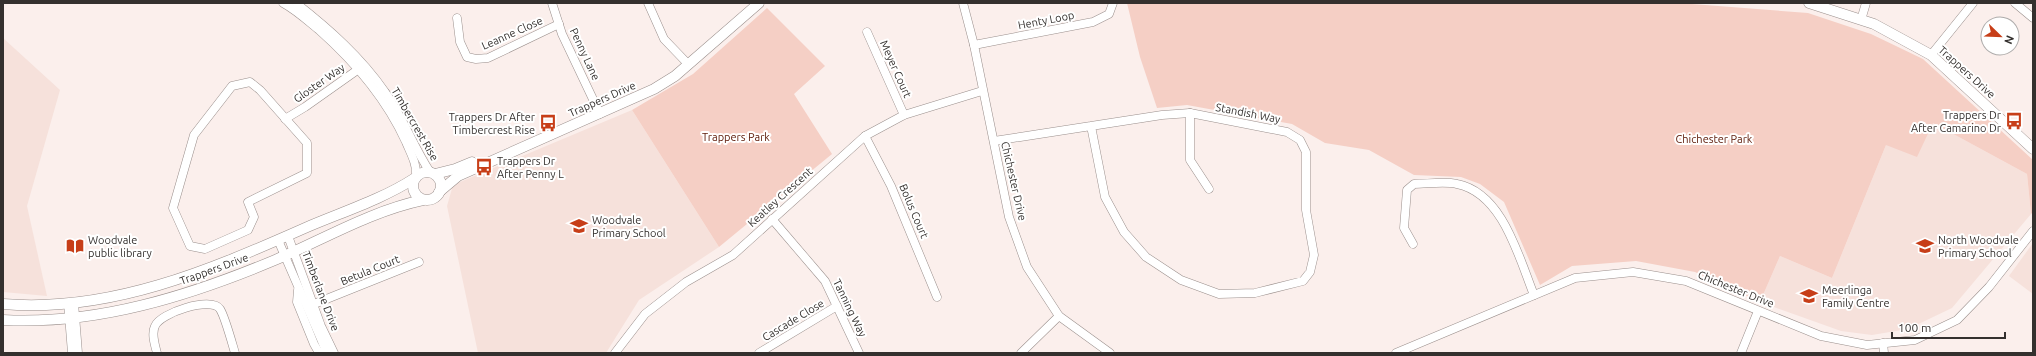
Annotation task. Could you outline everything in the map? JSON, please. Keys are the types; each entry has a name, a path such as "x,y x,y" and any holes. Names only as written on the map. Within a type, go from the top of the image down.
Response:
{"main road":[{"name":"Trappers Drive","path":"686,62 751,3"},
{"name":"Trappers Drive","path":"433,173 455,169 654,89 759,3"},
{"name":"Trappers Drive","path":"1809,3 1874,24 1931,55 2033,149"},
{"name":"Trappers Drive","path":"439,192 458,176 599,111"},
{"path":"421,173 433,173 441,182 439,192 433,199 423,200 416,195 413,183 416,177 421,173"},
{"name":"Trappers Drive","path":"3,304 18,305 71,303 99,300 161,285 219,265 395,191 416,177"},
{"name":"Trappers Drive","path":"3,320 21,321 108,313 163,300 229,277 384,211 423,200"}],"street":[{"name":"Timbercrest Rise","path":"296,3 342,41 362,67 385,92 433,173"},
{"name":"Penny Lane","path":"552,3 562,34 599,111"},
{"path":"648,3 664,39 686,62"},
{"name":"Chichester Drive","path":"962,3 974,45 982,91 994,141 1009,217 1027,267 1059,316 1110,353"},
{"name":"Henty Loop","path":"974,45 1093,22 1109,14 1113,3"},
{"path":"1860,20 1866,3"},
{"path":"1931,55 1973,3"},
{"path":"2015,3 2033,18"},
{"name":"Timbercrest Rise","path":"285,4 362,67 399,127 417,167 416,177"},
{"name":"Leanne Close","path":"456,18 460,42 468,57 476,59 488,58 559,24"},
{"name":"Meyer Court","path":"867,32 904,115"},
{"name":"Gloster Way","path":"285,119 305,107 362,67"},
{"path":"250,82 260,90 285,119 307,143 307,173 248,202 254,217 248,230 205,249 190,246 173,208 194,135 232,86 250,82"},
{"name":"Keatley Crescent","path":"615,353 645,314 686,282 733,255 865,136 904,115 982,91"},
{"path":"1190,113 1190,160 1209,189"},
{"name":"Standish Way","path":"994,141 1162,115 1190,113 1287,132 1300,140 1306,152 1306,210 1314,255 1310,272 1303,281 1255,293 1219,294 1181,280 1146,257 1124,232 1104,198 1091,126"},
{"name":"Bolus Court","path":"865,136 891,186 937,297"},
{"path":"1413,244 1404,228 1407,190 1414,184 1457,184 1475,191 1496,209 1507,229 1534,295"},
{"name":"Tanning Way","path":"772,219 825,281 859,353"},
{"name":"Chichester Drive","path":"1396,353 1575,278 1633,272 1686,281 1821,336 1867,345 1915,340 1957,320 1989,287 2033,231"},
{"name":"Timberlane Drive","path":"288,236 310,306 327,353"},
{"name":"Timberlane Drive","path":"278,240 283,255 297,285 321,326 334,353"},
{"name":"Betula Court","path":"310,306 420,262"},
{"name":"Timberlane Drive","path":"297,285 298,293 296,302 314,344 318,351 323,353"},
{"path":"71,303 72,353"},
{"path":"156,353 153,336 154,326 161,317 202,304 212,304 220,309 235,353"},
{"name":"Cascade Close","path":"759,353 837,306"},
{"path":"1741,353 1758,311"},
{"path":"1021,353 1059,316"},
{"path":"72,317 78,353"},
{"path":"1883,343 1884,353"}],"shaded area":[{"path":"3,38 60,90 27,206 47,296 3,292"},
{"name":"Woodvale Primary School","path":"632,110 719,247 639,300 606,353 478,353 447,206 453,185"},
{"name":"North Woodvale Primary School","path":"1933,123 2027,174 2031,214 1952,308 1908,329 1872,335 1841,331 1760,302 1780,256 1832,278 1886,145"},
{"path":"2033,243 2033,294 2009,276"}],"green space":[{"name":"Chichester Park","path":"1127,3 1679,3 1808,13 1871,34 1923,59 2033,160 2033,212 2031,214 2027,174 1933,123 1917,157 1886,145 1832,278 1780,256 1760,302 1695,272 1636,261 1572,266 1540,285 1504,202 1480,184 1461,177 1414,175 1369,150 1325,143 1292,124 1187,105 1157,108 1140,57"},
{"name":"Trappers Park","path":"767,8 825,66 794,94 832,154 719,247 632,110 693,74"}],"place":[{"name":"Trappers Dr After Camarino Dr","path":"2014,121"},
{"name":"Trappers Dr After Timbercrest Rise","path":"548,123"},
{"name":"Trappers Dr After Penny L","path":"484,167"},
{"name":"Woodvale Primary School","path":"579,226"},
{"name":"Woodvale public library","path":"75,246"},
{"name":"North Woodvale Primary School","path":"1925,246"},
{"name":"Meerlinga Family Centre","path":"1809,296"}]}
